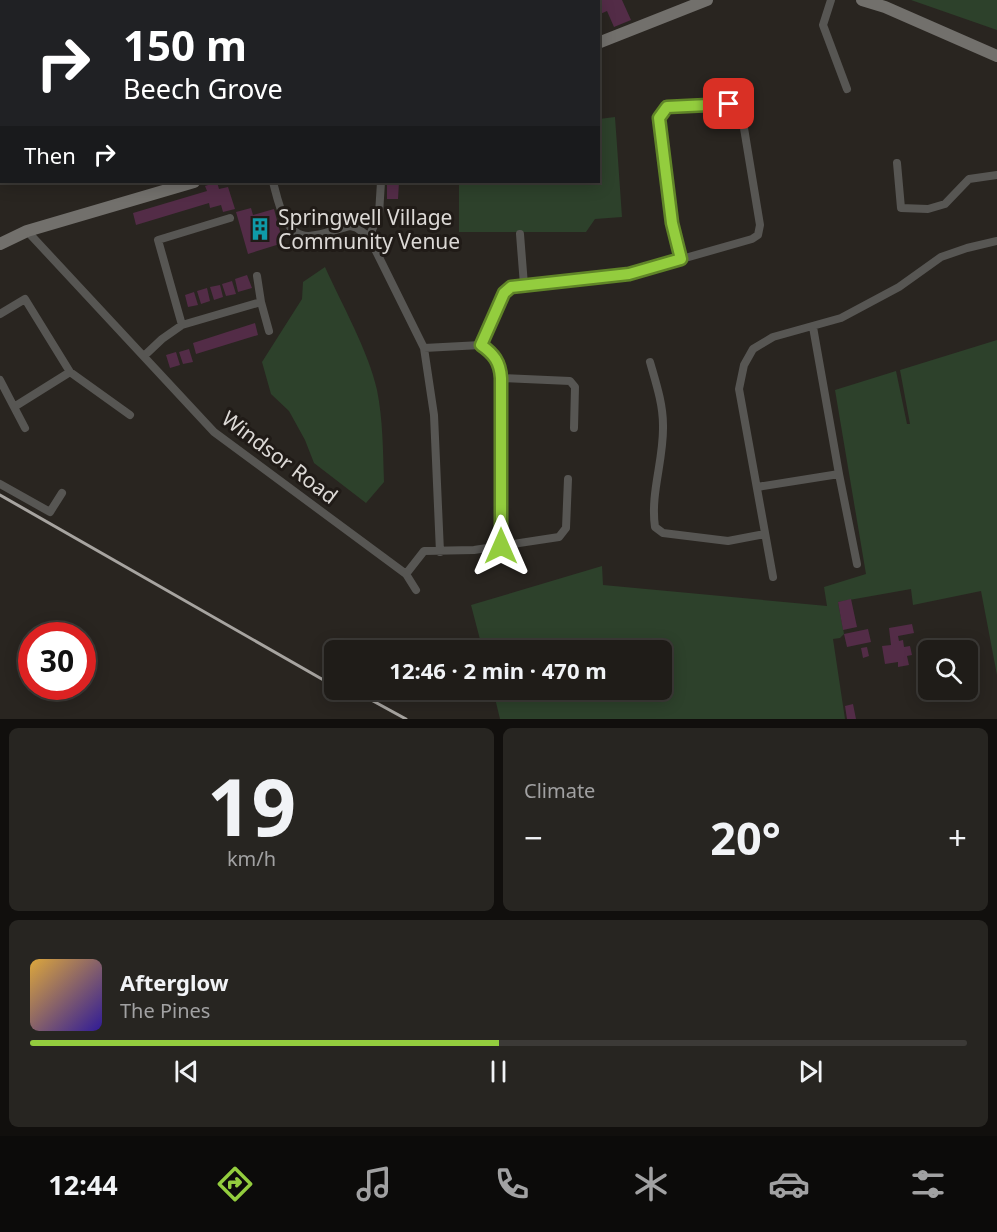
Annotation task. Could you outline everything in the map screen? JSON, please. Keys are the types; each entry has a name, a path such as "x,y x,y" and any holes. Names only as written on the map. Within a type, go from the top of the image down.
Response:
{"main road":[{"path":"600,43 707,0"},
{"path":"862,0 885,7 997,56"},
{"path":"0,244 27,231 191,183"}],"street":[{"path":"831,0 823,25 847,89"},
{"path":"481,345 504,293 511,287 629,274 752,239 758,235 760,225 742,116 736,107 729,104 667,107 659,118 672,223 681,259"},
{"path":"897,163 901,208 928,209 945,204 969,178 997,175"},
{"path":"273,183 288,226 296,233 308,236 350,226 369,237 424,348 434,416 440,552"},
{"path":"369,237 379,213 381,183"},
{"path":"182,325 158,240 230,218"},
{"name":"Windsor Road","path":"27,231 214,432 406,574 416,590"},
{"path":"520,234 524,285"},
{"path":"773,577 739,389 744,365 753,349 773,337 841,318 899,287 941,257 997,242"},
{"path":"257,276 261,303 269,331"},
{"path":"0,314 25,299 70,372 130,414"},
{"path":"144,356 182,325 261,303"},
{"path":"813,327 857,564"},
{"path":"424,348 481,345 491,352 500,364 501,546"},
{"path":"651,362 662,408 663,428 654,502 655,527 663,533 728,541 765,534"},
{"path":"14,406 70,372"},
{"path":"501,378 570,381 575,387 574,428"},
{"path":"0,380 25,428"},
{"path":"757,487 839,474"},
{"path":"406,574 424,551 474,550 559,537 566,528 568,479"},
{"path":"0,484 51,512 62,493"}],"green space":[{"path":"911,0 997,0 997,30"},
{"path":"615,117 622,217 595,219 586,232 459,232 459,183 600,183 600,119"},
{"path":"325,267 367,359 379,401 384,482 366,503 314,463 305,440 289,411 271,394 262,362 302,299 303,282"},
{"path":"997,340 997,675 981,591 913,605 911,589 838,602 844,634 840,638 833,639 845,719 500,719 495,700 672,700 672,640 480,640 471,605 602,566 603,585 827,606 824,587 866,574 835,390 896,371 907,424 910,424 900,370"}],"building":[{"path":"600,0 622,0 631,20 614,27 607,11 600,14"},
{"path":"217,183 219,189 228,187 235,209 223,212 221,205 210,208 209,203 136,225 133,213 207,191 205,186"},
{"path":"387,183 399,183 398,199 387,199"},
{"name":"Springwell Village Community Venue","path":"251,208 253,215 274,209 283,243 248,254 236,212"},
{"path":"247,275 252,288 238,292 235,279"},
{"path":"232,281 236,294 226,296 222,284"},
{"path":"220,285 223,297 214,300 210,287"},
{"path":"207,288 210,301 201,304 197,291"},
{"path":"194,292 198,305 188,307 185,295"},
{"path":"255,323 258,335 196,354 193,343"},
{"path":"189,349 193,362 183,364 179,352"},
{"path":"176,352 180,365 170,368 166,355"},
{"path":"851,599 857,627 843,630 838,602"},
{"path":"912,624 914,633 898,636 899,641 903,640 904,647 910,646 912,655 907,656 909,665 898,667 898,662 885,664 882,646 891,645 889,628"},
{"path":"868,629 871,642 847,647 844,634"},
{"path":"867,647 869,656 863,658 861,648"},
{"path":"853,704 856,719 847,719 845,706"}],"railway":[{"path":"0,495 324,680"},
{"path":"371,700 406,719"}],"place":[{"name":"Springwell Village Community Venue","path":"260,229"}],"route":[{"path":"501,546 500,364 491,352 481,345 504,293 511,287 629,274 681,259 672,223 658,126 659,118 667,107 729,104"}]}
